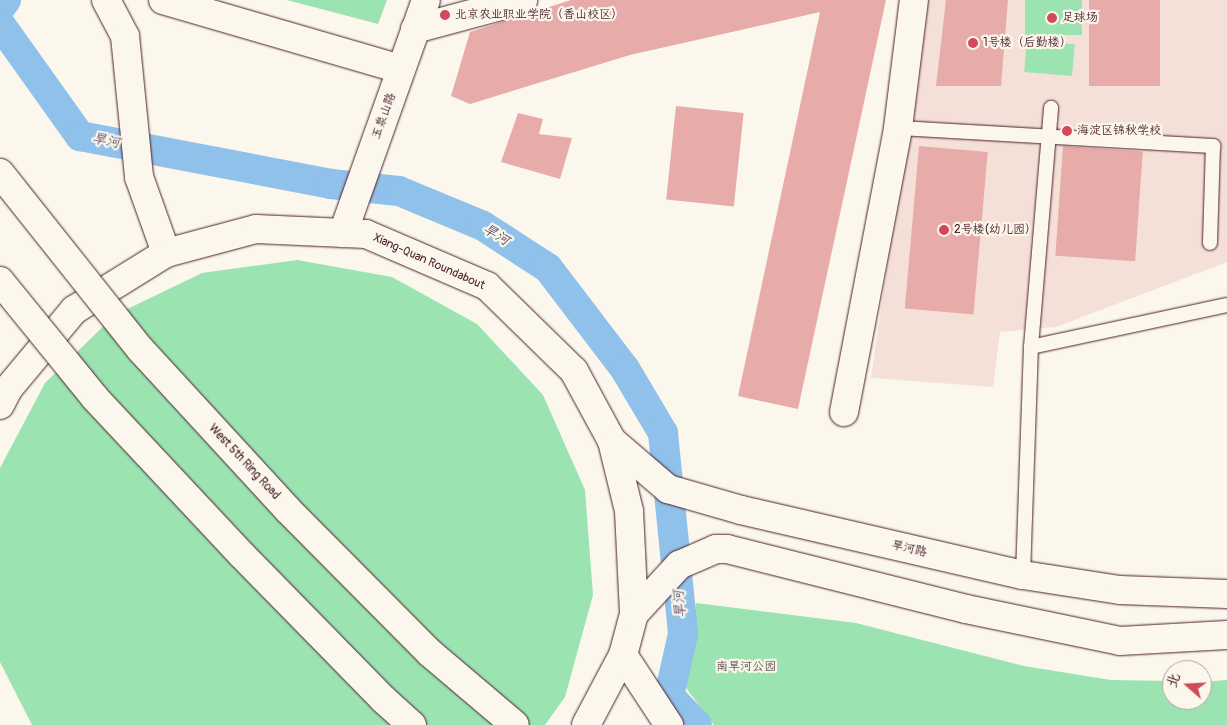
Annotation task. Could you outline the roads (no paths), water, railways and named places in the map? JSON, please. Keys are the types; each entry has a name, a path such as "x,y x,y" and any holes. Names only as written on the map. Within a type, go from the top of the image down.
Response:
{"main road":[{"path":"106,0 125,36 138,177 166,253"},
{"path":"162,0 401,69"},
{"name":"玉泉山路","path":"345,224 426,0"},
{"path":"415,29 523,0"},
{"path":"844,412 898,128 914,0"},
{"name":"West 5th Ring Road","path":"0,173 141,350 288,510 430,653 515,725"},
{"name":"Xiang-Quan Roundabout","path":"3,395 74,310 166,253 256,229 345,224 488,286 574,372 612,441 629,511 634,614 623,655 586,725"},
{"path":"0,280 95,398 242,555 383,699 412,725"},
{"name":"旱河路","path":"612,441 668,489 741,510 1023,575 1120,590 1227,594"},
{"path":"634,614 679,565 716,549 727,549 966,609 1120,641 1227,635"},
{"path":"623,655 669,725"}],"lane":[{"path":"1023,575 1031,347 1051,108"},
{"path":"898,128 1213,146 1210,243"},
{"path":"1031,347 1227,304"}],"waterway":[{"name":"旱河","path":"0,8 6,0"},
{"name":"旱河","path":"0,24 80,136 331,184 399,191 483,226 548,268 625,369 663,433 683,634 669,696 697,725"}],"place":[{"name":"北京农业职业学院（香山校区）","path":"445,15"},
{"name":"足球场","path":"1052,18"},
{"name":"1号楼（后勤楼）","path":"973,43"},
{"name":"海淀区锦秋学校","path":"1067,131"},
{"name":"2号楼(幼儿园）","path":"944,230"}],"park label":[{"name":"南旱河公园","path":"746,667"}]}
